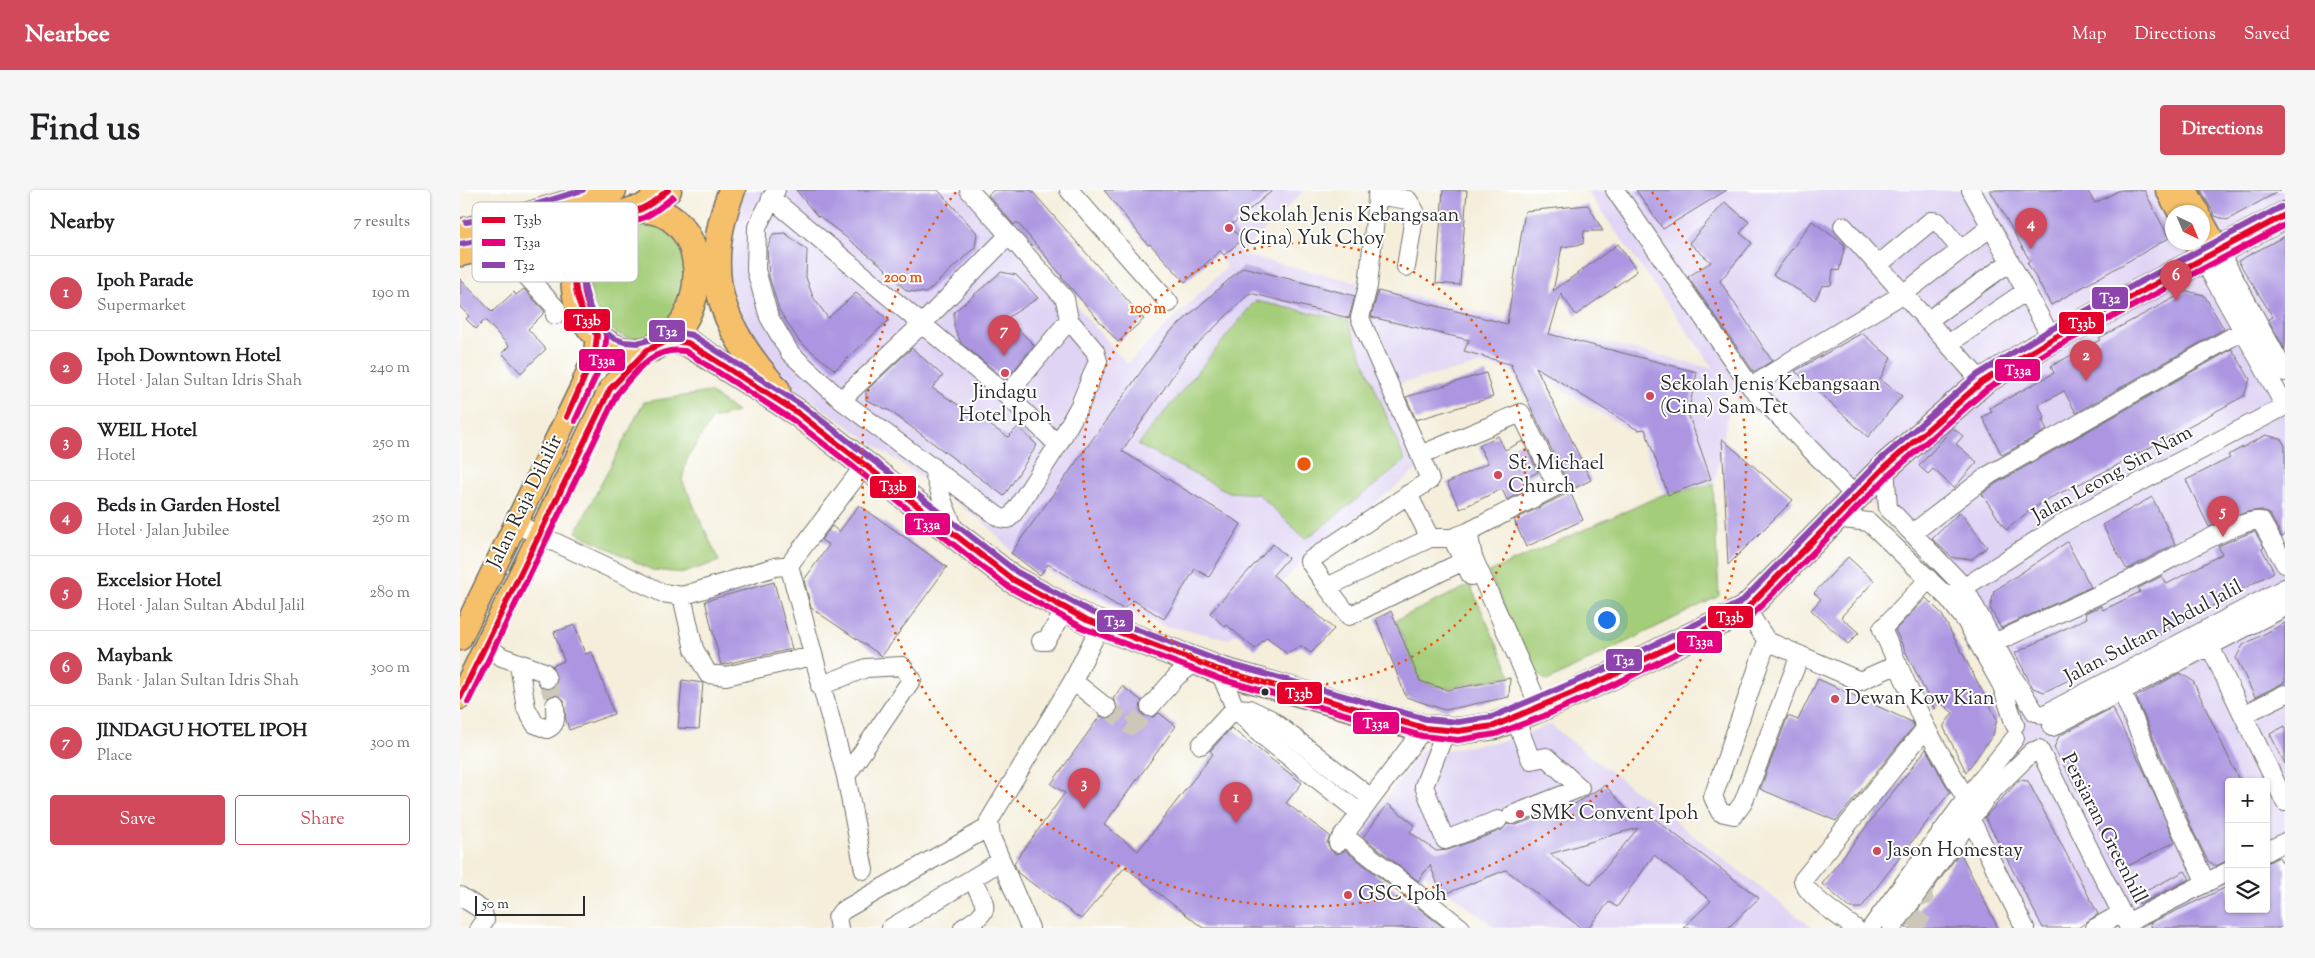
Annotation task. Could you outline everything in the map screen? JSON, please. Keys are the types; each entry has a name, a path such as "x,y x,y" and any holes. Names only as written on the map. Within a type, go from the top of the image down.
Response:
{"highway":[{"path":"573,202 613,190"},
{"path":"640,210 668,190"},
{"path":"732,190 722,220 717,252 718,280 723,307 734,332 750,357 798,413"},
{"path":"640,210 663,215 673,221 688,237 695,255 697,276 693,299 684,322 658,345"},
{"path":"574,282 583,317 597,335 615,347 626,351 658,345 688,343 798,413 1026,588 1066,609 1100,626 1208,666 1435,729 1458,731 1494,726 1529,713 1610,677 1746,609 1885,467 1982,382 2052,339 2206,251 2285,214"},
{"path":"1026,588 1057,588 1095,609 1210,650 1251,679"}],"main road":[{"path":"2167,190 2175,205"},
{"path":"2186,190 2194,205"},
{"name":"Jalan Raja Dihilir","path":"460,640 466,609 516,524 582,386 595,353 597,335"},
{"name":"Jalan Raja Dihilir","path":"460,698 610,389 632,364 658,345"}],"street":[{"path":"969,190 1065,299 1069,320 1095,351 1098,361 1080,406 1058,446 1008,519 1000,518 841,400 790,354 769,317 756,270 757,227 774,194 922,324 1007,395 1058,446"},
{"path":"1069,190 1169,303"},
{"path":"1615,190 1751,388 1856,497"},
{"path":"1970,190 2052,339"},
{"path":"1406,266 1415,211 1408,200 1378,192 1368,286 1360,318 1430,480 1309,561 1349,616 1468,559"},
{"path":"1878,265 1931,221 1938,222 1961,250"},
{"path":"1843,226 1982,382"},
{"path":"1751,388 1792,360 1903,294 1991,227"},
{"path":"841,400 922,324 1009,235"},
{"path":"2206,251 2244,330 2285,406"},
{"path":"2206,251 2284,368"},
{"path":"1928,321 2010,262"},
{"path":"532,282 556,308 555,315"},
{"path":"1948,344 2026,291"},
{"path":"1007,395 1069,320"},
{"path":"1914,532 1989,475 2244,330"},
{"name":"Jalan Leong Sin Nam","path":"1948,598 2066,521 2285,406"},
{"path":"1327,587 1430,538 1460,535 1557,486 1521,413 1420,455"},
{"path":"516,524 663,593 682,596 788,565 865,465"},
{"path":"932,466 943,502 958,537"},
{"path":"1885,467 1888,508 1914,532 1964,587 2011,674 2043,718 2051,738 1989,794 1892,928"},
{"path":"1408,494 1430,538"},
{"path":"1835,518 1869,522 1948,598 1966,621 2002,686 2015,731 2022,747 2036,750"},
{"path":"1994,642 2254,520 2261,521 2285,564"},
{"path":"1435,729 1424,786 1445,840 1580,788 1546,757 1531,760 1529,713 1460,535"},
{"path":"788,565 846,776 864,870"},
{"path":"1930,579 1882,629 1926,728 1966,799"},
{"name":"Jalan Sultan Abdul Jalil","path":"2043,718 2122,691 2285,588"},
{"path":"682,596 694,649 708,674 726,676 812,656"},
{"name":"Jalan Sultan Abdul Jalil","path":"2043,718 2206,639 2285,607"},
{"path":"1042,641 1046,641 1051,635 1066,609"},
{"path":"1746,609 1767,640 1860,681 1898,664"},
{"path":"839,928 837,918 842,911 988,827 997,806 1073,681 1100,626"},
{"path":"2206,639 2285,802"},
{"path":"1767,640 1713,797 1720,812 1734,814 1743,803 1800,655"},
{"path":"486,646 502,657 544,672 547,679"},
{"path":"519,664 526,708 535,724 547,729 551,727 555,721 555,705"},
{"path":"820,686 866,668 902,666 912,679 846,776"},
{"path":"1150,707 1176,676 1208,666 1235,708 1259,734 1360,813"},
{"path":"1073,681 1107,708"},
{"path":"2122,691 2174,815 2206,883"},
{"path":"2243,715 2285,694"},
{"path":"1201,745 1235,708"},
{"path":"1235,708 1249,709 1270,719 1372,798"},
{"path":"1871,928 2015,731 2023,715 2043,718"},
{"path":"1855,928 1804,887 1803,880 1926,728"},
{"path":"1435,729 1372,798 1340,839 1461,928"},
{"name":"Persiaran Greenhill","path":"2036,750 2126,921"},
{"path":"1970,818 2024,928"},
{"path":"988,827 1030,928"},
{"path":"2270,850 2285,842"},
{"path":"891,928 1001,861"},
{"path":"2095,928 2126,921 2225,873"},
{"path":"962,928 980,917 984,911 984,903 972,879"},
{"path":"460,896 482,910 484,920 480,928"}],"shaded area":[{"path":"744,190 975,190 1127,364 1227,267 1158,190 1305,190 1240,254 1714,369 1587,191 1584,190 2285,190 2285,928 2032,928 1979,820 2027,763 1954,592 1843,474 1737,400 1718,374 1730,406 1714,485 1664,494 1639,436 1549,381 1483,364 1382,387 1418,469 1307,556 1230,639 1165,626 1116,607 1011,550 985,523 774,374 748,338 730,286 729,244"},
{"name":"SMK Convent Ipoh","path":"1549,724 1813,928 1496,928 1364,828 1423,749 1446,750 1514,739"}],"green space":[{"path":"638,223 667,225 690,265 674,323 647,338 632,339 618,334 607,325 598,313 589,283 638,282"},
{"path":"1255,301 1347,320 1405,461 1306,539 1258,494 1229,492 1138,445"},
{"path":"710,392 737,412 712,419 687,459 682,480 719,561 684,573 652,570 576,532 644,402"},
{"path":"1713,484 1719,596 1547,681 1531,669 1489,572 1662,495"},
{"path":"1470,585 1511,676 1447,688 1421,682 1396,620"}],"building":[{"path":"796,190 938,190 977,233 975,247 926,293 907,291 886,269 818,217"},
{"path":"994,190 1031,190 1144,319 1118,342 1061,277 1017,222 1014,225 988,195"},
{"path":"1104,190 1273,190 1230,226 1242,240 1224,255 1220,251 1185,282 1150,244 1148,245"},
{"path":"1443,190 1467,190 1460,285 1436,283"},
{"path":"1636,190 1727,190 1663,229"},
{"path":"1990,190 2087,190 2095,203 2120,190 2144,190 2165,230 2165,240 2051,305 2027,262 2030,261"},
{"path":"2201,190 2281,190 2227,220 2215,216"},
{"path":"1725,202 1749,222 1740,233 1752,243 1720,281 1772,361 1754,372 1688,277 1711,262 1689,243"},
{"name":"Sekolah Jenis Kebangsaan (Cina) Sam Tet","path":"1588,205 1603,231 1584,231 1583,244 1562,247 1553,291 1618,244 1637,271 1576,315 1561,294 1549,334 1697,372 1688,413 1711,479 1668,495 1645,429 1638,430 1536,367 1591,480 1571,490 1511,366 1513,365 1464,351 1469,340 1371,317 1378,291 1507,324 1525,211"},
{"path":"1812,221 1845,245 1839,271 1833,269 1831,285 1822,286 1815,300 1773,275"},
{"path":"785,233 807,250 806,277 813,297 828,318 856,293 889,320 835,370 799,341 779,310 769,276 767,249 773,234"},
{"path":"2285,236 2285,350 2268,319 2273,317 2238,261"},
{"path":"1243,267 1355,296 1349,318 1250,293 1188,353 1122,451 1241,524 1209,577 1195,569 1164,619 1133,600 1123,609 1048,564 1040,575 1011,553 1168,334"},
{"path":"1001,272 1016,275 1038,298 1007,318 1034,345 1006,380 961,343 954,327 954,312"},
{"path":"460,279 492,312 514,292 516,295 524,289 545,312 528,329 546,349 521,373 502,353 509,346 485,320 476,329 466,319 469,316 460,307"},
{"path":"2187,291 2204,295 2224,329 2076,413 2064,391 2038,405 2045,418 2042,420 2047,430 2002,455 1982,417 1992,412 1990,408 2054,373 2051,366"},
{"path":"1862,333 1891,358 1880,379 1902,396 1868,437 1795,371"},
{"path":"912,348 943,376 932,388 1008,437 1018,427 1037,445 1004,496 890,411 866,400 866,391"},
{"path":"2232,349 2250,379 2244,396 2114,467 2050,498 2028,512 2006,530 1982,494 1995,484"},
{"path":"1486,373 1493,397 1416,420 1406,397"},
{"path":"1953,428 1963,436 1956,444 1977,462 1954,488 1933,469 1928,474 1919,466"},
{"path":"2266,435 2281,439 2285,446 2285,535 2282,537 2270,515 2261,510 2247,512 2209,527 2186,480 2230,458 2228,455"},
{"name":"St. Michael Church","path":"1498,436 1505,450 1523,441 1538,472 1522,480 1527,489 1507,500 1502,489 1460,509 1447,483 1488,463 1479,446"},
{"path":"1722,439 1793,500 1728,565 1725,496"},
{"path":"1570,492 1583,520 1526,547 1514,520"},
{"path":"2152,497 2175,544 2128,569 2102,525"},
{"path":"859,505 947,567 882,656 811,608 804,580 829,545 821,540 832,526 839,532"},
{"path":"1960,512 1987,547 1972,559 1953,558 1932,539"},
{"path":"2255,532 2264,547 2262,549 2274,572 2141,645 2044,692 2033,688 2015,653 2087,618 2085,613 2101,606 2103,610 2140,592 2138,588 2162,576 2167,584 2222,554 2218,546"},
{"path":"2067,542 2091,587 2001,628 1990,608 1994,591"},
{"path":"1273,544 1288,558 1273,575 1334,629 1311,653 1301,646 1287,654 1267,637 1255,649 1227,625 1225,627 1210,613"},
{"path":"1848,557 1874,581 1841,617 1859,633 1848,644 1811,610 1821,599 1814,593"},
{"path":"774,582 792,649 721,665 705,601"},
{"path":"1926,598 1941,613 1997,719 1993,735 1966,772 1944,728 1944,725 1953,713 1940,702 1934,709 1895,630"},
{"path":"1391,611 1420,681 1447,690 1510,678 1509,697 1445,710 1406,697 1376,619"},
{"path":"2285,623 2285,682 2255,697 2236,658 2243,645"},
{"path":"575,625 585,654 592,652 614,714 569,730 564,700 555,694 548,698 545,689 552,689 557,681 552,666 564,661 554,632"},
{"path":"2180,673 2193,681 2238,778 2225,778 2225,862 2216,866 2208,861 2194,833 2136,697"},
{"path":"1818,679 1912,722 1914,726 1836,821 1760,789 1788,716 1798,720"},
{"path":"682,680 703,683 699,729 678,728"},
{"path":"1122,686 1142,701 1140,710 1143,715 1153,717 1159,713 1176,726 1104,825 1138,851 1213,754 1210,751 1231,728 1302,783 1286,803 1330,836 1327,842 1331,851 1337,854 1345,850 1444,928 1203,928 1125,867 1081,919 1018,873 1014,863 1065,793 1051,784 1100,716 1110,718 1116,714 1117,705 1113,699"},
{"path":"2112,708 2145,773 2175,842 2122,869 2054,748 2059,736"},
{"path":"2285,726 2285,764 2270,734"},
{"path":"1926,749 1950,792 1861,908 1850,908 1822,884"},
{"path":"2019,780 2028,781 2098,914 2078,928 2043,928 1985,817"},
{"path":"1605,785 1632,815 1639,807 1759,898 1728,928 1683,928 1711,901 1654,855 1617,907 1609,902 1588,928 1581,928 1506,870 1442,895 1430,865 1418,881 1363,837 1388,804 1415,825 1410,832 1436,851 1448,850 1502,830 1507,824 1516,825 1572,803 1573,805","holes":["1638,828 1591,885 1550,854"]},
{"path":"1960,852 1998,928 1905,928"},
{"path":"2279,857 2285,868 2285,928 2152,928 2150,923 2225,888 2225,913 2270,913 2270,861"},
{"path":"2185,871 2190,879 2140,904 2136,896"}],"tunnel":[{"path":"547,679 555,705"},
{"path":"1107,708 1130,726 1136,723 1150,707"},
{"path":"1913,928 1926,910 1922,885"}],"transit line":[{"name":"T32","path":"544,202 583,190"},
{"name":"T33b","path":"638,210 647,206 668,190"},
{"name":"T33a","path":"638,220 660,208 673,197"},
{"name":"T32","path":"583,282 590,308 603,330 613,338 624,342 637,343 653,339 668,331 692,335 803,406 1017,572 1091,612 1222,662 1426,719 1458,722 1492,717 1605,669 1741,602 1879,461 1977,375 2048,331 2281,207"},
{"name":"T33b","path":"460,698 610,389 647,350 669,340 688,343 798,413 1012,579 1087,620 1219,670 1424,728 1458,731 1494,726 1609,677 1746,609 1885,467 1982,382 2052,339 2285,215"},
{"name":"T32","path":"466,222 472,221"},
{"name":"T33a","path":"468,702 617,394 646,362 654,356 673,350 685,351 793,420 1007,586 1083,628 1217,678 1422,736 1458,740 1496,734 1544,716 1613,685 1751,616 1891,473 1987,389 2056,347 2285,225"},
{"name":"T32","path":"460,244 472,242"},
{"name":"T33b","path":"567,417 595,353 597,335 581,307 576,292 575,282"},
{"name":"T33a","path":"575,421 600,367 606,345 606,335 603,327 593,316 589,307 584,282"}],"place":[{"name":"Sekolah Jenis Kebangsaan (Cina) Yuk Choy","path":"1229,228"},
{"name":"Beds in Garden Hostel","path":"2031,249"},
{"name":"Maybank","path":"2176,301"},
{"name":"JINDAGU HOTEL IPOH","path":"1004,356"},
{"name":"Jindagu Hotel Ipoh","path":"1005,373"},
{"name":"Ipoh Downtown Hotel","path":"2086,381"},
{"name":"Sekolah Jenis Kebangsaan (Cina) Sam Tet","path":"1650,396"},
{"name":"St. Michael Church","path":"1498,475"},
{"name":"Excelsior Hotel","path":"2223,537"},
{"name":"Dewan Kow Kian","path":"1835,699"},
{"name":"WEIL Hotel","path":"1084,809"},
{"name":"SMK Convent Ipoh","path":"1520,814"},
{"name":"Ipoh Parade","path":"1236,823"},
{"name":"Jason Homestay","path":"1877,851"},
{"name":"GSC Ipoh","path":"1348,895"}]}
